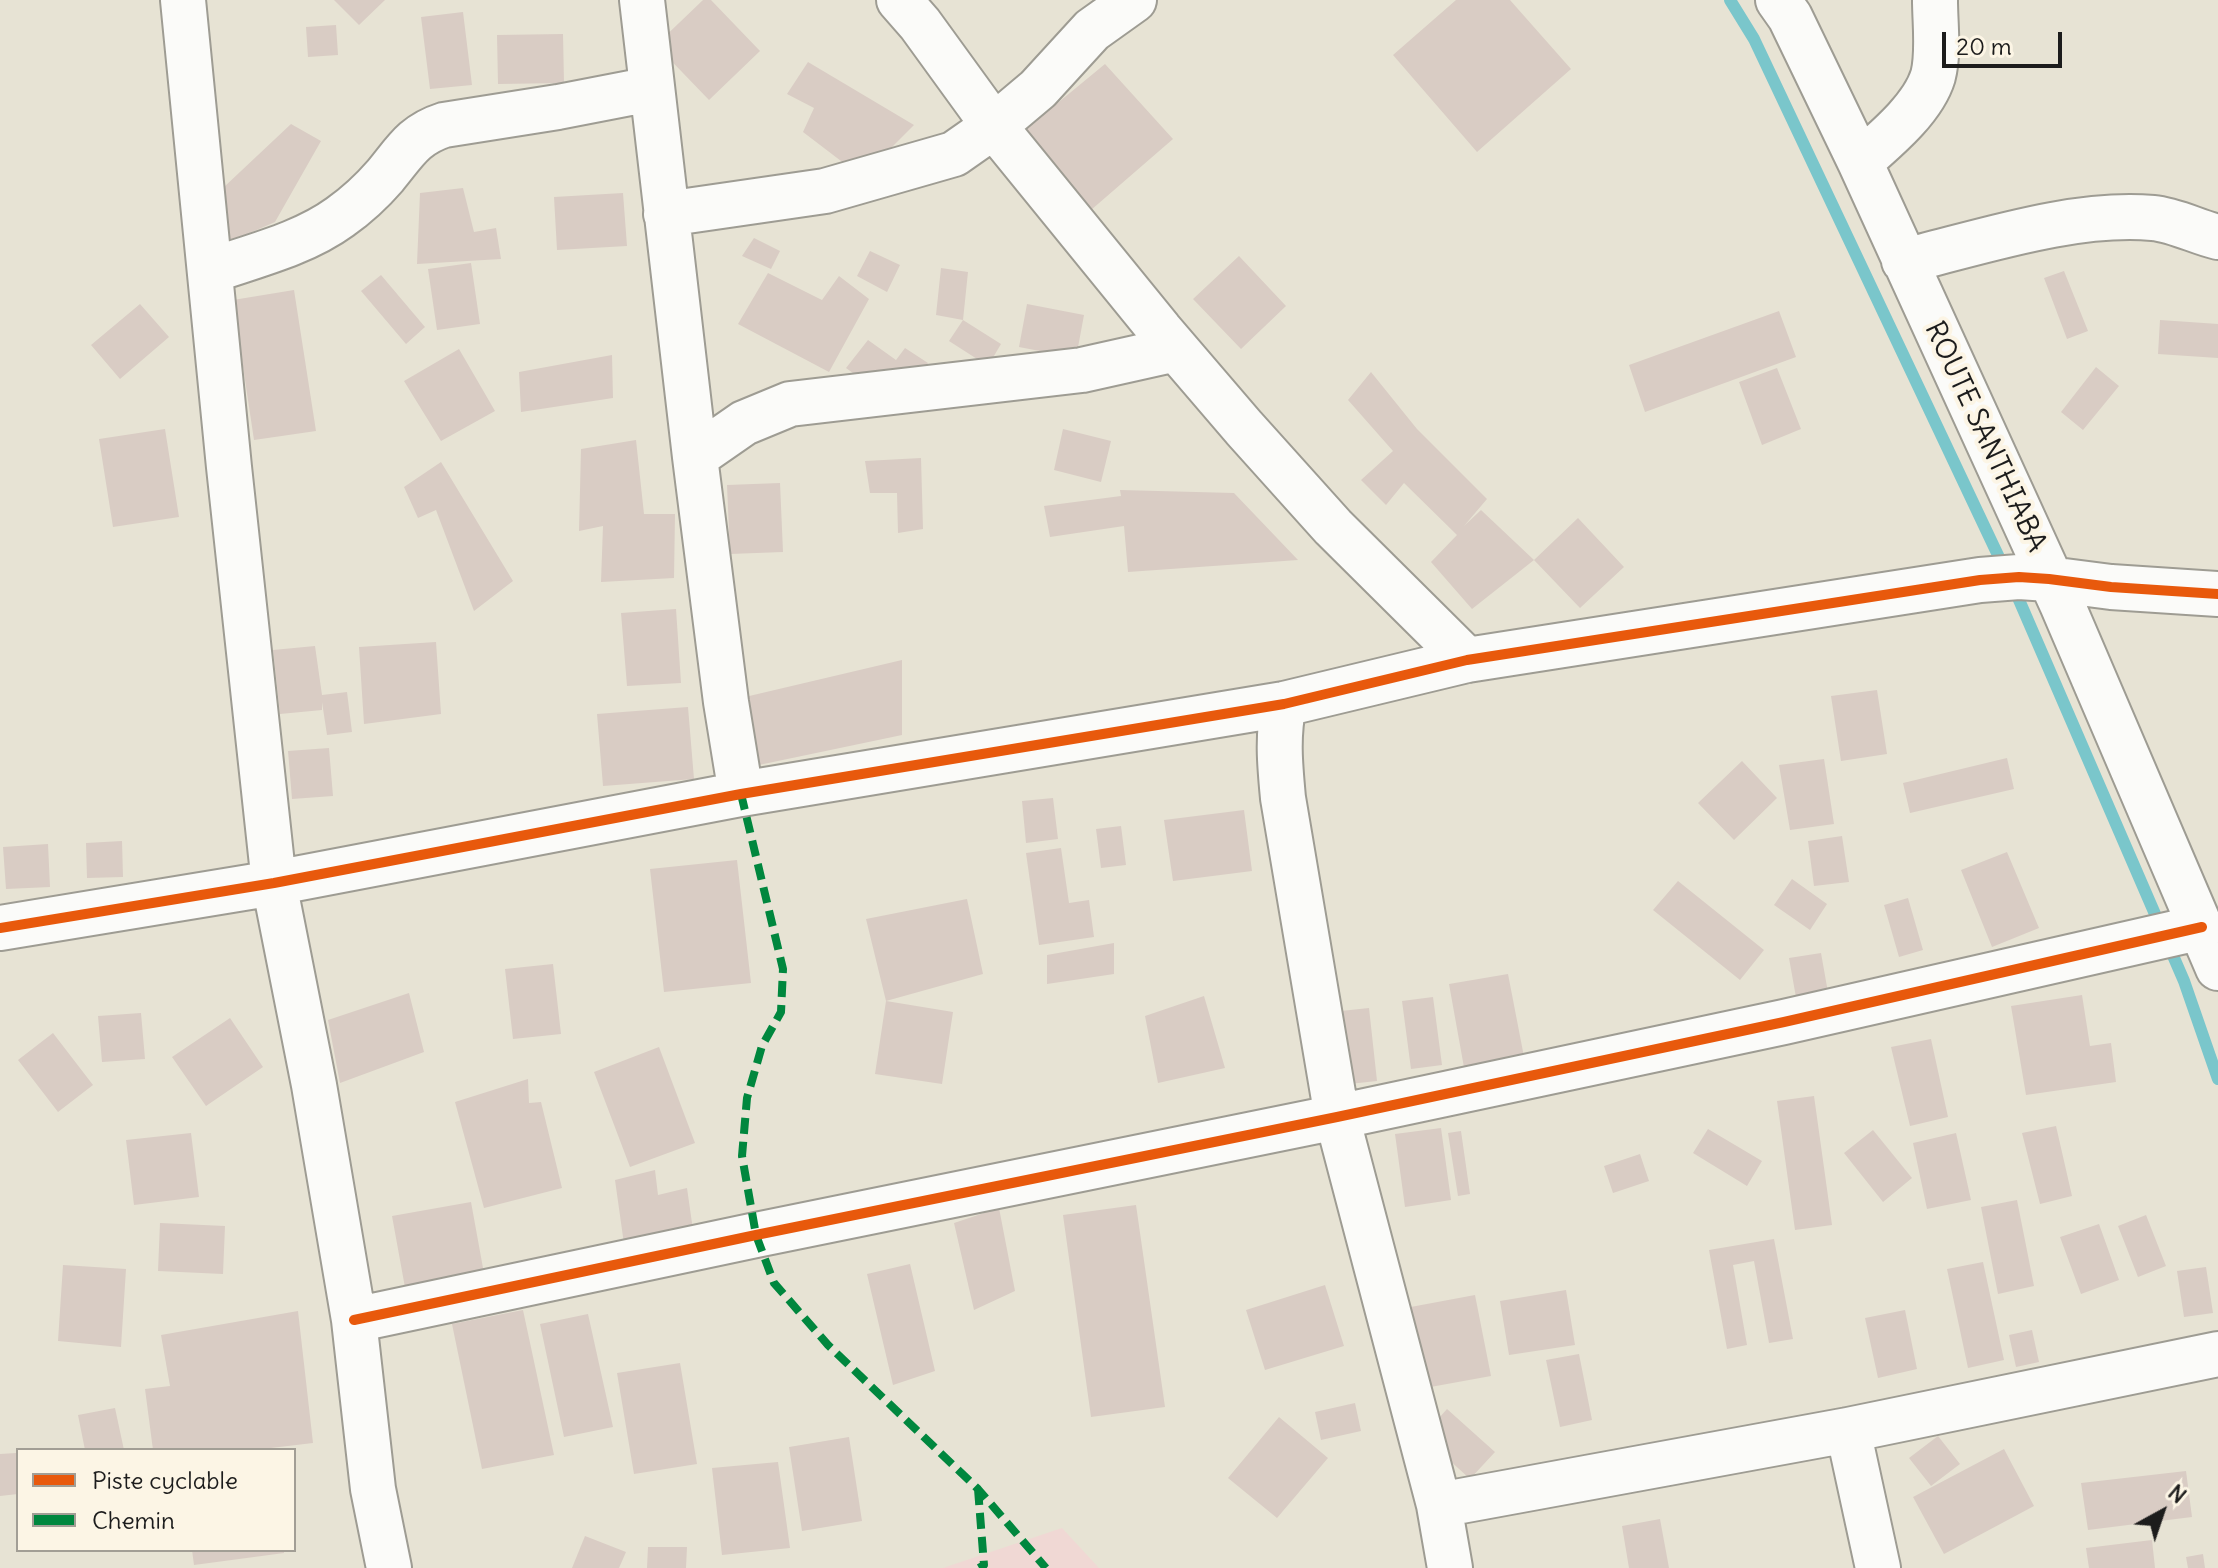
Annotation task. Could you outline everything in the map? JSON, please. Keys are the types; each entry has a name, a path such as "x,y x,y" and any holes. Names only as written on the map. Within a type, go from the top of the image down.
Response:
{"street":[{"path":"183,0 274,883 314,1085 354,1320 373,1489 389,1568"},
{"path":"642,0 695,457 726,702 741,794"},
{"path":"899,0 994,126 1176,349 1333,527 1467,660"},
{"path":"666,214 825,191 954,154 1038,89 1092,30 1134,0"},
{"name":"ROUTE SANTHIABA","path":"1778,0 1790,17 1860,162 2049,579 2218,968"},
{"path":"1860,162 1911,111 1929,83 1935,51 1935,0"},
{"path":"210,271 299,239 337,219 376,186 413,140 431,130 444,125 651,89"},
{"path":"1904,261 2058,224 2103,217 2156,218 2218,237"},
{"path":"695,457 744,423 790,404 1082,370 1176,349"},
{"path":"0,928 274,883 741,794 1284,704 1467,660 1980,580 2019,577 2218,594"},
{"path":"1284,704 1278,750 1283,798 1337,1117 1439,1505 1450,1568"},
{"path":"354,1320 1337,1117 1800,1018 2202,927"},
{"path":"1439,1505 1848,1430 2218,1354"},
{"path":"1848,1430 1878,1568"}],"shaded area":[{"path":"1062,1528 1099,1568 943,1568"}],"building":[{"path":"334,0 385,0 359,25"},
{"path":"703,0 711,0 760,51 709,100 656,45"},
{"path":"1456,0 1510,0 1571,69 1477,152 1393,55"},
{"path":"463,12 472,85 430,89 421,17"},
{"path":"336,25 338,55 308,57 306,27"},
{"path":"563,34 564,83 498,84 497,35"},
{"path":"808,62 914,125 862,177 803,132 814,108 787,94"},
{"path":"1105,64 1173,139 1091,210 1014,139"},
{"path":"291,124 321,141 275,222 222,245 224,187"},
{"path":"463,188 474,232 496,228 501,259 417,264 420,193"},
{"path":"623,193 627,246 557,250 554,197"},
{"path":"754,238 780,251 771,269 742,256"},
{"path":"870,251 900,265 887,292 857,276"},
{"path":"1239,256 1286,306 1241,349 1193,299"},
{"path":"471,263 480,324 437,330 428,269"},
{"path":"941,268 968,272 963,320 936,315"},
{"path":"2064,271 2088,331 2067,339 2044,278"},
{"path":"768,273 822,300 839,276 869,299 829,372 738,324"},
{"path":"381,275 425,327 406,344 361,291"},
{"path":"294,290 316,431 254,440 233,300"},
{"path":"140,304 169,337 120,379 91,345"},
{"path":"1027,304 1084,315 1076,358 1019,347"},
{"path":"1779,311 1796,357 1645,412 1629,365"},
{"path":"963,320 1001,344 988,366 949,341"},
{"path":"2160,320 2218,324 2218,358 2158,354"},
{"path":"868,340 896,360 905,348 928,363 913,386 889,370 875,389 846,368"},
{"path":"459,349 495,411 441,441 404,381"},
{"path":"612,355 613,398 521,412 519,372"},
{"path":"2096,367 2119,386 2083,430 2061,412"},
{"path":"1777,368 1801,429 1762,445 1739,382"},
{"path":"1371,372 1417,429 1487,499 1464,526 1481,510 1534,560 1472,609 1431,562 1457,535 1404,483 1386,505 1361,480 1393,451 1348,400"},
{"path":"165,429 179,517 113,527 99,439"},
{"path":"1063,429 1111,441 1101,482 1054,470"},
{"path":"636,440 644,514 675,514 674,578 601,582 603,526 579,531 581,449"},
{"path":"921,458 923,529 898,533 897,493 870,493 865,461"},
{"path":"441,462 513,581 474,611 436,510 418,518 404,487"},
{"path":"780,483 783,552 730,554 727,485"},
{"path":"1120,490 1234,493 1298,560 1128,572 1124,526 1050,537 1044,506 1121,496"},
{"path":"1578,518 1624,567 1580,608 1534,560"},
{"path":"676,609 681,683 627,686 621,613"},
{"path":"436,642 441,714 364,724 359,647"},
{"path":"315,646 322,695 347,692 352,732 327,735 322,702 322,710 280,714 273,650"},
{"path":"902,660 902,735 754,766 745,697"},
{"path":"1877,690 1887,754 1841,761 1831,696"},
{"path":"688,707 694,779 603,786 597,714"},
{"path":"329,748 333,796 292,799 288,751"},
{"path":"2007,758 2014,789 1910,813 1903,783"},
{"path":"1824,759 1834,824 1790,830 1779,765"},
{"path":"1742,761 1777,798 1734,840 1698,803"},
{"path":"1053,798 1058,839 1026,843 1022,801"},
{"path":"1244,810 1252,871 1173,881 1164,820"},
{"path":"1121,826 1126,865 1101,868 1096,829"},
{"path":"1842,836 1849,882 1814,886 1808,841"},
{"path":"122,841 123,877 87,878 86,843"},
{"path":"48,844 50,887 6,889 3,847"},
{"path":"1061,848 1069,903 1089,900 1094,937 1039,945 1026,853"},
{"path":"2007,852 2039,928 1992,947 1961,870"},
{"path":"737,860 751,983 664,992 650,869"},
{"path":"1792,879 1827,904 1810,930 1774,905"},
{"path":"1678,881 1764,950 1740,980 1653,910"},
{"path":"1908,898 1923,950 1899,957 1884,905"},
{"path":"967,899 983,974 886,1001 866,919"},
{"path":"1114,943 1114,974 1047,984 1047,955"},
{"path":"1821,953 1829,998 1797,1003 1789,958"},
{"path":"553,964 561,1034 513,1039 505,969"},
{"path":"1508,974 1525,1062 1465,1073 1449,984"},
{"path":"409,993 424,1052 340,1083 328,1020"},
{"path":"2082,995 2090,1046 2111,1043 2116,1082 2026,1095 2011,1006"},
{"path":"1204,996 1225,1068 1158,1083 1145,1016"},
{"path":"1433,997 1442,1065 1411,1069 1402,1001"},
{"path":"886,1001 953,1012 942,1084 875,1074"},
{"path":"1369,1008 1377,1081 1349,1084 1341,1011"},
{"path":"141,1013 145,1059 102,1062 98,1016"},
{"path":"230,1018 263,1067 206,1106 172,1057"},
{"path":"53,1033 93,1085 58,1112 18,1060"},
{"path":"1931,1039 1948,1117 1910,1126 1891,1047"},
{"path":"659,1047 695,1143 630,1167 594,1072"},
{"path":"528,1079 529,1103 541,1102 562,1188 484,1208 455,1102"},
{"path":"1814,1096 1832,1225 1795,1230 1777,1101"},
{"path":"2056,1126 2072,1196 2040,1204 2022,1133"},
{"path":"1441,1128 1451,1200 1405,1207 1395,1134"},
{"path":"1708,1129 1762,1161 1747,1186 1693,1153"},
{"path":"1873,1130 1912,1178 1883,1202 1844,1153"},
{"path":"1461,1131 1470,1194 1458,1196 1448,1133"},
{"path":"191,1133 199,1197 134,1205 126,1140"},
{"path":"1956,1133 1971,1200 1927,1209 1913,1143"},
{"path":"1640,1154 1649,1181 1613,1193 1604,1166"},
{"path":"655,1170 658,1195 687,1188 693,1230 624,1244 615,1180"},
{"path":"2017,1200 2034,1286 1998,1294 1981,1207"},
{"path":"471,1202 485,1279 406,1293 392,1216"},
{"path":"1136,1205 1165,1407 1091,1417 1063,1215"},
{"path":"999,1208 1015,1291 974,1310 954,1223"},
{"path":"2146,1215 2166,1266 2138,1277 2118,1226"},
{"path":"160,1223 225,1226 223,1274 158,1271"},
{"path":"2099,1224 2119,1280 2081,1294 2060,1237"},
{"path":"1774,1239 1793,1339 1769,1343 1754,1261 1733,1265 1747,1345 1727,1349 1709,1250"},
{"path":"1983,1262 2004,1360 1968,1368 1947,1269"},
{"path":"910,1264 935,1371 893,1385 867,1274"},
{"path":"63,1265 126,1269 121,1347 58,1341"},
{"path":"2206,1267 2213,1313 2184,1317 2177,1271"},
{"path":"1325,1285 1344,1346 1265,1370 1246,1310"},
{"path":"1566,1290 1575,1345 1509,1355 1500,1301"},
{"path":"1475,1295 1491,1376 1414,1390 1400,1309"},
{"path":"523,1310 554,1455 482,1469 452,1324"},
{"path":"1905,1310 1917,1369 1878,1378 1865,1318"},
{"path":"298,1311 313,1443 271,1448 153,1448 145,1389 170,1386 161,1335"},
{"path":"588,1314 613,1427 564,1437 540,1324"},
{"path":"2032,1330 2039,1362 2016,1367 2009,1335"},
{"path":"1579,1354 1592,1420 1560,1427 1546,1360"},
{"path":"680,1363 697,1464 634,1474 617,1373"},
{"path":"1355,1403 1361,1431 1321,1440 1315,1412"},
{"path":"115,1408 124,1448 85,1448 78,1415"},
{"path":"1447,1409 1495,1452 1470,1479 1423,1436"},
{"path":"1279,1417 1328,1458 1277,1518 1228,1478"},
{"path":"1938,1436 1960,1464 1931,1486 1909,1458"},
{"path":"849,1437 862,1521 802,1531 789,1447"},
{"path":"2004,1449 2034,1506 1944,1554 1913,1497"},
{"path":"16,1453 16,1494 0,1496 0,1454"},
{"path":"778,1462 790,1548 722,1555 712,1468"},
{"path":"2186,1471 2192,1517 2088,1530 2081,1483"},
{"path":"1660,1519 1669,1568 1629,1568 1622,1526"},
{"path":"585,1536 626,1552 619,1568 572,1568"},
{"path":"2152,1540 2155,1568 2089,1568 2086,1548"},
{"path":"648,1547 687,1547 686,1568 647,1568"},
{"path":"192,1552 284,1552 284,1553 194,1565"},
{"path":"2203,1554 2205,1568 2188,1568 2186,1557"}],"waterway":[{"path":"1730,0 1754,39 2005,570"},
{"path":"2013,586 2184,981 2218,1079"}],"marked path":[{"path":"741,794 783,969 781,1012 762,1046 747,1098 742,1156 756,1235 774,1283 828,1345 978,1489 1046,1568"},
{"path":"978,1489 984,1565 979,1568"}],"cycle path":[{"path":"0,928 274,883 741,794 1284,704 1467,660 1980,580 2019,577 2218,594"},
{"path":"354,1320 1784,1022 2202,927"}]}
